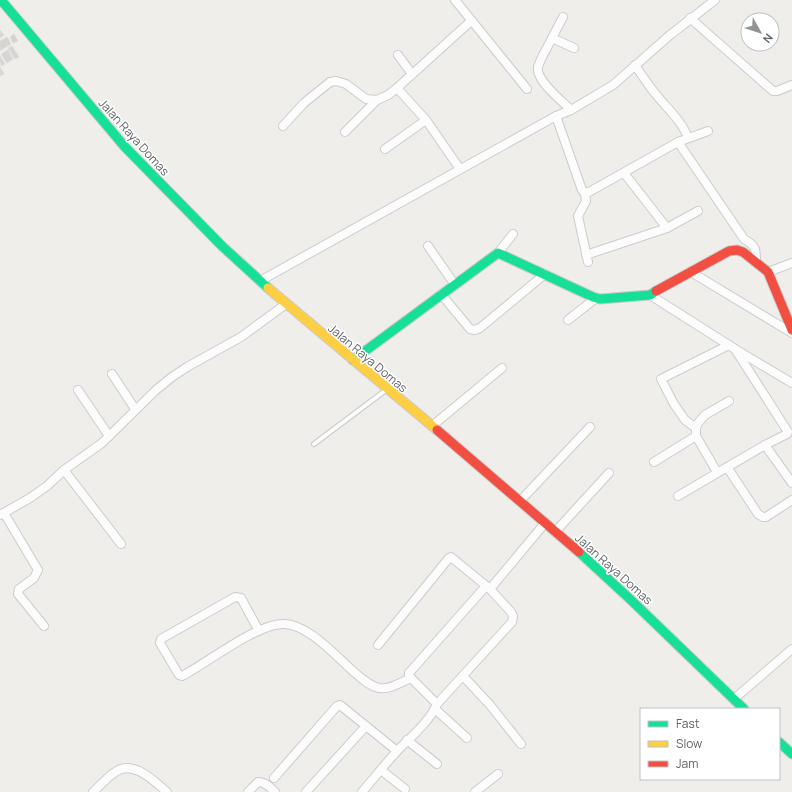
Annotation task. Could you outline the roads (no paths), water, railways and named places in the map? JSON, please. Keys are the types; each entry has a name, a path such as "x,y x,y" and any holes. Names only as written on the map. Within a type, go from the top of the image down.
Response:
{"main road":[{"name":"Jalan Raya Domas","path":"1,0 125,147 222,246 286,304 545,523 631,600 743,708"},
{"path":"353,360 498,253 596,298 650,295 729,251 737,250 743,252 768,272 792,331"},
{"path":"780,743 792,754"}],"street":[{"path":"455,0 526,89"},
{"path":"260,281 556,116 571,110 613,85 690,18 715,0"},
{"path":"564,17 538,67 538,74 553,94 571,110"},
{"path":"690,18 773,91 777,92 792,85"},
{"path":"345,132 377,100 388,95 397,88 471,21"},
{"path":"552,38 574,48"},
{"path":"398,56 412,74"},
{"path":"636,65 650,88 673,115 687,134 688,138"},
{"path":"283,126 304,103 330,82 336,81 346,84 366,99 377,100"},
{"path":"397,88 426,120 460,169"},
{"path":"556,116 582,190 585,192 586,201 578,216 587,258 667,228 698,211"},
{"path":"385,149 426,120"},
{"path":"585,192 589,192 678,142 708,132"},
{"path":"678,142 744,239 753,244 756,250 756,262"},
{"path":"624,173 667,228"},
{"path":"498,253 513,234"},
{"path":"428,246 455,285"},
{"path":"768,272 792,263"},
{"path":"692,272 792,331"},
{"path":"441,294 470,328 475,330 480,328 545,274"},
{"path":"650,295 792,383"},
{"path":"568,320 596,298"},
{"path":"44,626 18,594 19,589 34,578 38,570 2,514 47,486 64,470 102,443 156,390 172,377 241,337 286,304"},
{"path":"717,472 696,432 677,410 661,379 732,347"},
{"path":"678,496 717,472 787,434 788,432 732,347"},
{"path":"432,426 502,368"},
{"path":"112,374 136,409"},
{"path":"78,390 109,436"},
{"path":"654,462 696,432 698,423 705,415 729,401"},
{"path":"520,501 590,428"},
{"path":"765,445 792,483"},
{"path":"727,467 758,514 763,517 766,517 792,500"},
{"path":"64,470 121,544"},
{"path":"555,532 609,474"},
{"path":"467,738 410,678 409,673 545,523"},
{"path":"362,792 436,706 512,622 513,616 488,587 453,558 449,558 378,645"},
{"path":"259,631 239,596 161,639 160,643 182,676 269,626 292,624 312,635 367,683 380,688 391,687 410,678"},
{"path":"734,700 792,649"},
{"path":"463,676 490,705 521,744"},
{"path":"274,778 337,706 340,706 397,751"},
{"path":"306,792 366,726"},
{"path":"408,740 436,764"},
{"path":"93,792 114,772 129,768 145,774 162,790"},
{"path":"381,770 405,789"},
{"path":"475,792 498,774"},
{"path":"248,792 258,782 260,782 268,785 275,792"}],"lane":[{"path":"314,444 388,389"}]}
